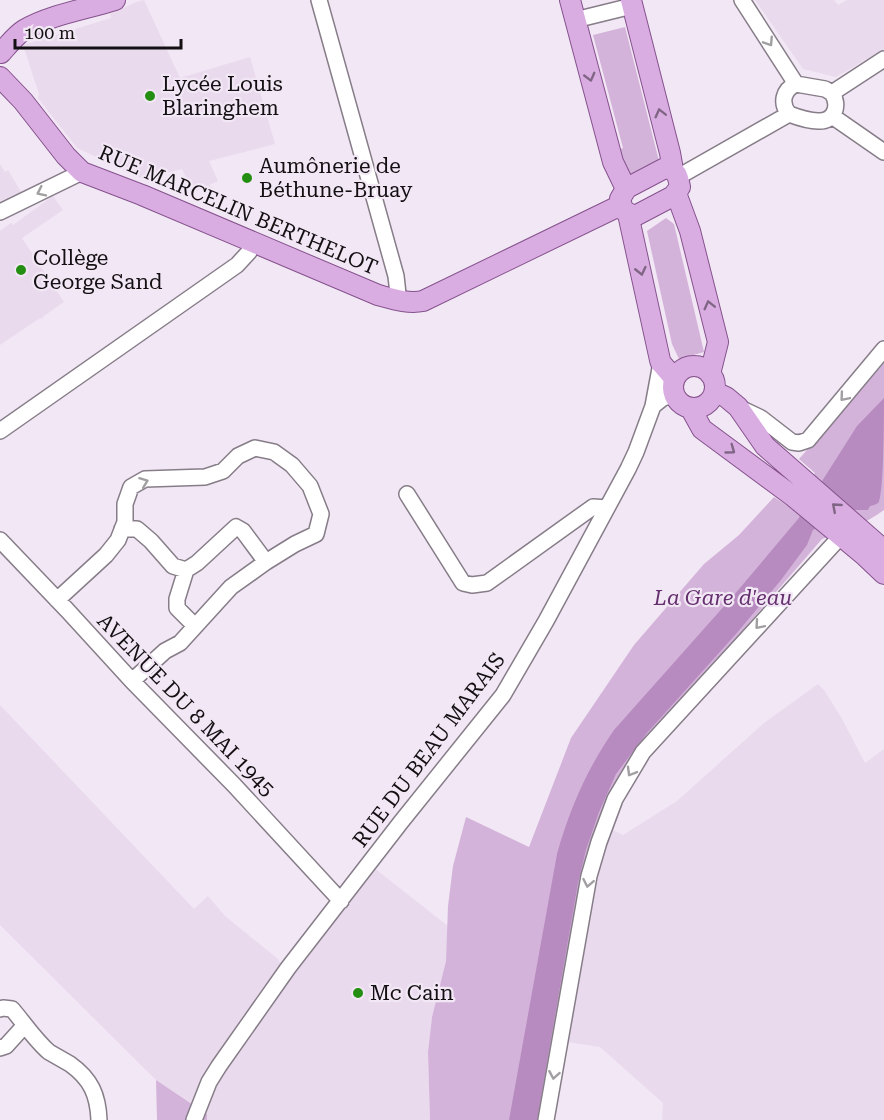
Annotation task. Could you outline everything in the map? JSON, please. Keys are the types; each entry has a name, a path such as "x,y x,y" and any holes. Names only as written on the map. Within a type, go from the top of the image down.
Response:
{"main road":[{"path":"11,87 1,50 16,23 84,0"},
{"path":"1,50 25,29 49,19 115,0"},
{"path":"570,0 625,202 661,363 674,386 680,404 691,409 703,407 708,403 718,342 632,3"},
{"name":"RUE MARCELIN BERTHELOT","path":"11,87 66,156 82,172 378,295 397,300 423,302 625,202"},
{"path":"625,202 665,168 676,180"},
{"path":"625,202 635,216 676,180"},
{"path":"674,386 682,369 700,367 726,397 738,407 765,446 837,532 884,574"},
{"path":"691,409 702,429 800,489 866,534 884,550"}],"street":[{"path":"319,0 396,276 397,300"},
{"path":"742,0 796,84"},
{"path":"575,20 632,3"},
{"path":"832,93 884,59"},
{"path":"796,84 825,89 832,93 837,104 835,112 826,120 819,121 789,114 783,101 786,92 796,84"},
{"path":"676,180 789,114"},
{"path":"832,116 884,152"},
{"path":"0,212 82,172"},
{"path":"0,431 237,265 249,252 250,242"},
{"path":"738,407 761,418 792,442 799,443 808,440 883,350"},
{"name":"RUE DU BEAU MARAIS","path":"194,1120 209,1082 288,968 503,695 546,621 636,452 653,406 661,363"},
{"path":"653,406 674,386"},
{"path":"57,600 106,555 118,540 125,522 124,504 131,488 145,479 205,477 223,471 238,456 255,448 274,452 292,465 310,486 321,514 316,534 266,562 231,587 180,643 165,651 132,681"},
{"path":"407,494 463,583 472,585 487,583 593,507 607,508"},
{"path":"195,626 177,608 177,599 186,570 197,564 236,527 243,531 266,562"},
{"path":"122,529 137,529 173,566 186,570"},
{"path":"546,1120 589,876 615,799 643,752 837,532"},
{"name":"AVENUE DU 8 MAI 1945","path":"0,540 132,681 234,785 341,901"},
{"path":"0,1010 12,1009 49,1051 72,1065 88,1082 99,1104 99,1120"},
{"path":"0,1048 6,1046 26,1025"}],"shaded area":[{"name":"Lycée Louis Blaringhem","path":"144,0 180,78 250,57 275,144 209,161 218,181 209,185 215,189 212,195 200,189 193,193 182,169 143,179 77,148 38,98 39,94 23,45 111,18 110,14"},
{"path":"755,0 834,0 838,5 847,0 884,0 884,49 836,77 803,69"},
{"name":"Collège George Sand","path":"0,164 5,172 8,170 21,192 0,201"},
{"name":"Collège George Sand","path":"53,196 63,210 22,238 64,302 42,319 40,318 0,345 0,231 11,223 13,225"},
{"path":"884,398 883,468 879,502 870,506 868,510 854,510 813,530 807,545 781,580 647,733 616,774 599,812 578,883 537,1120 509,1120 557,854 574,805 588,774 614,730 798,519 857,426"},
{"path":"818,684 841,717 865,763 884,749 884,1120 662,1120 663,1103 600,1047 555,1040 602,823 623,835 677,801 764,723"},
{"name":"Mc Cain","path":"0,705 194,909 208,896 225,916 278,959 289,977 374,868 448,926 446,961 432,1017 428,1052 430,1120 207,1120 207,1113 156,1080 0,925"}],"green space":[{"path":"625,27 659,161 626,179 614,152 623,148 593,35"},
{"path":"666,218 674,224 704,352 679,359 672,344 647,231"},
{"name":"La Gare d'eau","path":"884,363 884,510 869,520 822,539 649,739 617,787 541,1120 430,1120 428,1052 432,1017 446,961 448,906 453,866 466,817 529,847 571,738 634,645 704,564 739,535 774,497 788,506 815,473 799,459"},
{"path":"156,1080 207,1114 207,1120 157,1120"}],"place":[{"name":"Lycée Louis Blaringhem","path":"150,96"},
{"name":"Aumônerie de Béthune-Bruay","path":"247,178"},
{"name":"Collège George Sand","path":"21,270"},
{"name":"Mc Cain","path":"358,993"}]}
